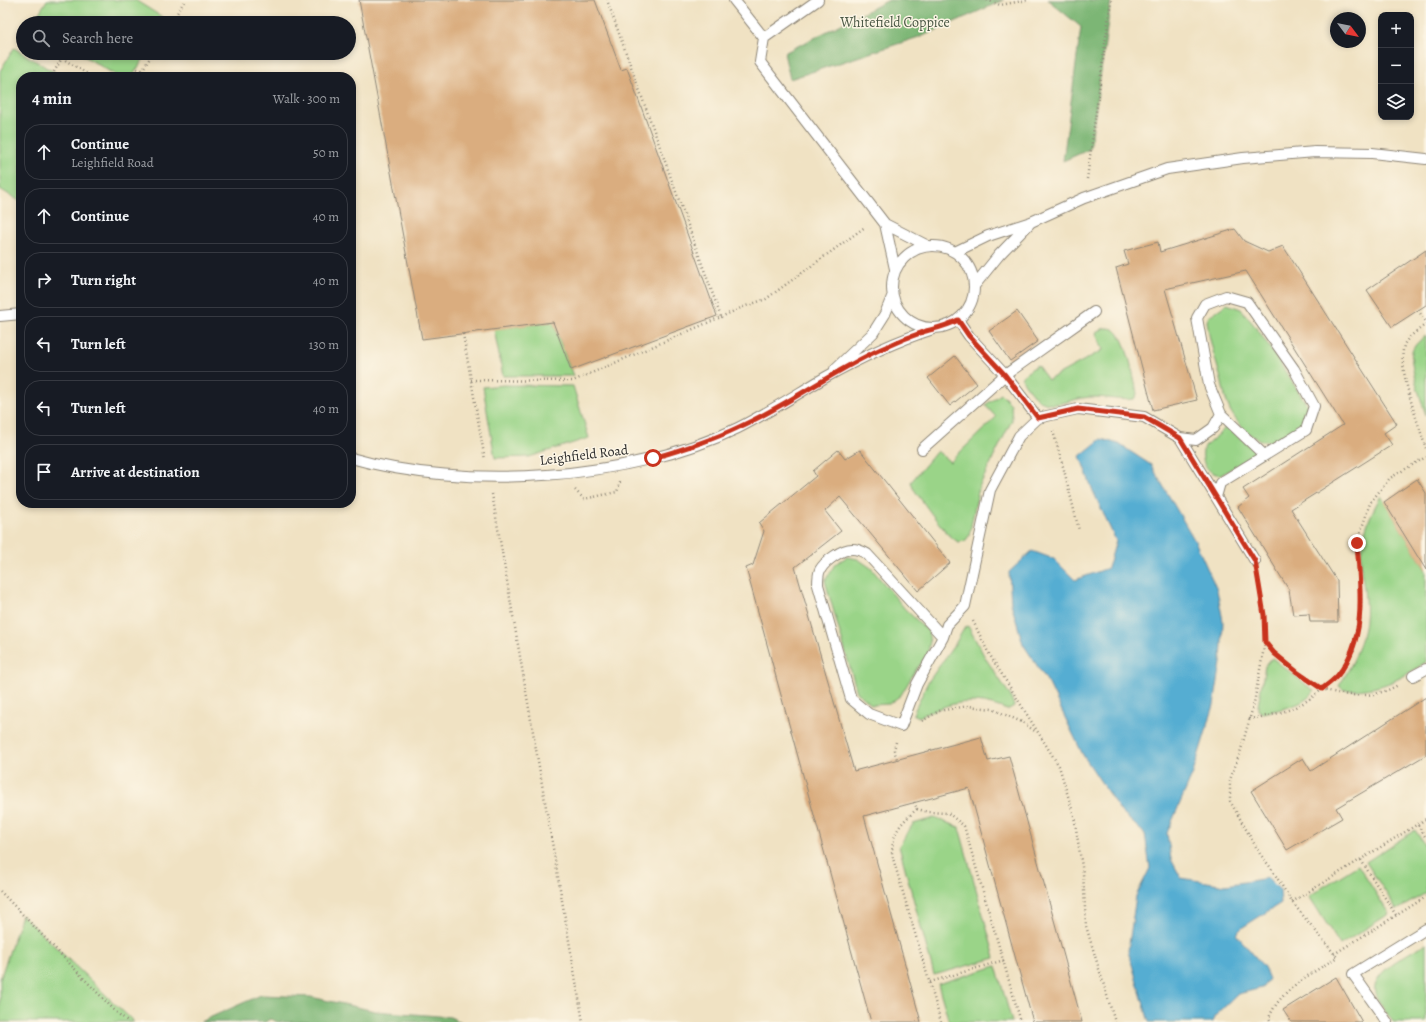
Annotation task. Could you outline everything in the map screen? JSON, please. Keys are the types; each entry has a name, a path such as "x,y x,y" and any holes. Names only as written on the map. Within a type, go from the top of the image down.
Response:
{"lane":[{"path":"734,0 764,38"},
{"path":"818,0 764,38 760,62 882,220 895,269"},
{"path":"955,252 988,236 1031,222 1084,198 1167,169 1243,158 1315,152 1372,154 1426,160"},
{"path":"882,220 928,246"},
{"path":"974,286 999,255 1031,222"},
{"path":"826,377 881,349 933,329 946,327 958,320 967,311 972,299 974,286 965,261 955,252 942,247 928,246 915,250 903,258 895,269 891,283 892,297 898,310 907,320 919,327 933,329"},
{"path":"1216,497 1220,483 1306,430 1314,406 1294,369 1247,302 1226,296 1205,304 1197,318 1209,385 1221,414 1264,455"},
{"path":"826,377 873,333 885,314 892,297"},
{"path":"922,449 1005,375 1094,312"},
{"path":"0,316 16,314"},
{"path":"958,320 969,336 1043,417"},
{"name":"Leighfield Road","path":"356,459 380,466 402,469 487,476 559,474 653,458 683,450 737,428 794,397 826,377"},
{"path":"943,636 867,554 859,550 850,549 829,560 820,570 818,586 851,699 869,714 900,726 917,684 943,636 947,625 965,606 990,490 1019,436 1043,417 1078,409 1144,417 1180,438 1196,440 1213,428 1221,414"},
{"path":"1180,438 1255,561"},
{"path":"1413,676 1426,669"},
{"path":"1387,1022 1353,974 1426,929"}],"path":[{"path":"175,16 185,0"},
{"path":"607,0 721,317"},
{"path":"986,0 1000,5 1028,0"},
{"path":"1084,198 1111,0"},
{"path":"54,72 61,60"},
{"path":"65,60 83,72"},
{"path":"137,69 142,72 149,60"},
{"path":"471,380 574,381 743,307 766,299 882,220"},
{"path":"1418,310 1426,323 1406,341 1401,353 1402,369 1426,448"},
{"path":"463,334 583,1022"},
{"path":"1043,417 1064,470 1079,530"},
{"path":"1249,719 1297,708 1311,700 1338,675 1352,651 1361,606 1357,543 1370,504 1390,478 1426,457"},
{"path":"1255,561 1264,615 1265,642 1249,719 1230,780 1230,801 1260,854 1271,868 1292,902 1337,957 1296,984 1274,1005 1269,1018 1271,1022"},
{"path":"965,606 988,652 1059,766 1074,816 1083,873 1086,926 1115,1022"},
{"path":"1265,642 1274,653 1297,672 1322,689 1356,696 1390,689 1413,676"},
{"path":"920,722 939,711 968,706 992,709 1022,722 1037,732"},
{"path":"894,750 897,759"},
{"path":"914,802 917,809"},
{"path":"917,809 928,812 948,812 964,826 1021,1022"},
{"path":"917,809 901,822 892,840 892,856 941,1022"},
{"path":"1292,902 1426,819"},
{"path":"1418,825 1426,838"},
{"path":"1361,860 1396,915"},
{"path":"0,891 117,1013 129,1022"},
{"path":"1334,954 1426,896"},
{"path":"930,982 1004,960"}],"green space":[{"path":"47,0 135,0 161,16 37,16"},
{"name":"Whitefield Coppice","path":"889,0 1004,0 925,35 790,79 784,53"},
{"path":"1048,0 1111,0 1090,149 1063,161 1081,27"},
{"path":"14,48 16,49 16,60 34,60 54,72 16,72 16,199 0,189 0,71"},
{"path":"91,60 143,60 135,72 111,72"},
{"path":"1227,304 1241,309 1258,330 1308,406 1299,427 1280,439 1265,441 1250,435 1234,417 1225,397 1211,345 1207,321 1209,316"},
{"path":"553,322 573,376 503,376 494,329"},
{"path":"1104,328 1115,330 1124,345 1130,362 1136,388 1137,394 1134,399 1124,400 1093,397 1052,404 1044,403 1031,392 1023,381 1022,376 1037,365 1048,380 1103,350 1096,333"},
{"path":"1426,336 1426,416 1412,366 1412,352 1419,341"},
{"path":"504,385 573,386 589,438 529,457 495,458 483,387"},
{"path":"1001,394 1011,404 1012,420 979,487 969,536 965,541 959,542 948,534 934,518 913,488 911,482 937,451 950,462 996,417 985,405"},
{"path":"1226,426 1230,427 1256,452 1254,455 1221,475 1212,472 1206,467 1203,460 1203,450 1208,443 1221,433"},
{"path":"1381,496 1426,570 1426,662 1406,675 1388,684 1368,689 1344,690 1339,686 1356,655 1364,630 1365,600 1361,566 1363,538 1372,513"},
{"path":"847,557 858,559 871,568 905,609 928,631 930,642 927,657 917,668 901,695 889,704 872,705 857,692 825,581 835,564"},
{"path":"968,626 986,659 1010,695 1014,706 1007,710 983,703 972,702 941,708 919,717 913,714 928,682 965,627"},
{"path":"1272,658 1314,691 1310,696 1298,704 1283,709 1262,713 1258,710 1258,706 1265,666"},
{"path":"934,818 959,827 995,958 934,975 899,846 913,824"},
{"path":"1415,830 1426,847 1426,893 1397,910 1366,862"},
{"path":"1358,865 1389,914 1340,945 1309,896"},
{"path":"22,915 134,1022 0,1022 0,979"},
{"path":"1426,943 1426,1022 1393,1022 1376,997 1375,985 1385,970 1402,957"},
{"path":"996,966 1012,1022 949,1022 938,984"},
{"path":"261,995 311,997 375,1011 450,1017 461,1022 278,1022 270,1019 265,1022 200,1022"}],"water":[{"path":"1101,439 1119,444 1151,465 1195,541 1217,590 1223,621 1221,663 1214,705 1193,773 1167,833 1171,859 1181,878 1226,885 1268,878 1280,890 1281,903 1243,927 1236,934 1264,967 1269,979 1262,988 1238,994 1214,1017 1213,1022 1149,1022 1128,951 1136,896 1150,868 1145,834 1121,812 1083,755 1049,684 1023,644 1011,603 1009,572 1032,551 1054,559 1075,580 1108,568 1116,541 1093,491 1080,456"}],"building":[{"path":"359,0 595,0 621,70 627,68 717,316 571,370 553,322 422,339"},
{"path":"1235,229 1244,241 1268,252 1283,246 1397,424 1384,433 1392,445 1291,509 1337,581 1338,622 1310,622 1309,614 1293,615 1289,590 1238,507 1249,498 1243,489 1343,425 1246,271 1165,289 1197,400 1153,410 1116,268 1128,264 1124,251 1158,242 1160,252"},
{"path":"1426,250 1426,305 1392,327 1367,290"},
{"path":"1017,311 1038,341 1010,361 989,331"},
{"path":"955,356 977,384 950,406 928,378"},
{"path":"838,450 845,459 860,450 950,563 918,591 840,497 825,511 841,531 795,567 854,771 981,737 988,761 1009,756 1082,1022 1033,1022 969,788 864,816 921,1022 871,1022 746,568 753,565 764,531 759,523 816,476 813,471"},
{"path":"1417,479 1426,493 1426,570 1384,502"},
{"path":"1426,697 1426,755 1336,808 1342,818 1287,850 1251,791 1303,758 1311,771"},
{"path":"1336,977 1362,1022 1291,1022 1283,1010"}],"route":[{"path":"653,458 683,450 737,428 794,397 826,377 881,349 909,337 933,329 946,327 958,320 969,336 1005,375 1038,418 1078,409 1104,411 1144,417 1180,438 1255,561 1264,615 1265,642 1274,653 1297,672 1322,689 1338,675 1352,651 1361,606 1357,543"}]}
